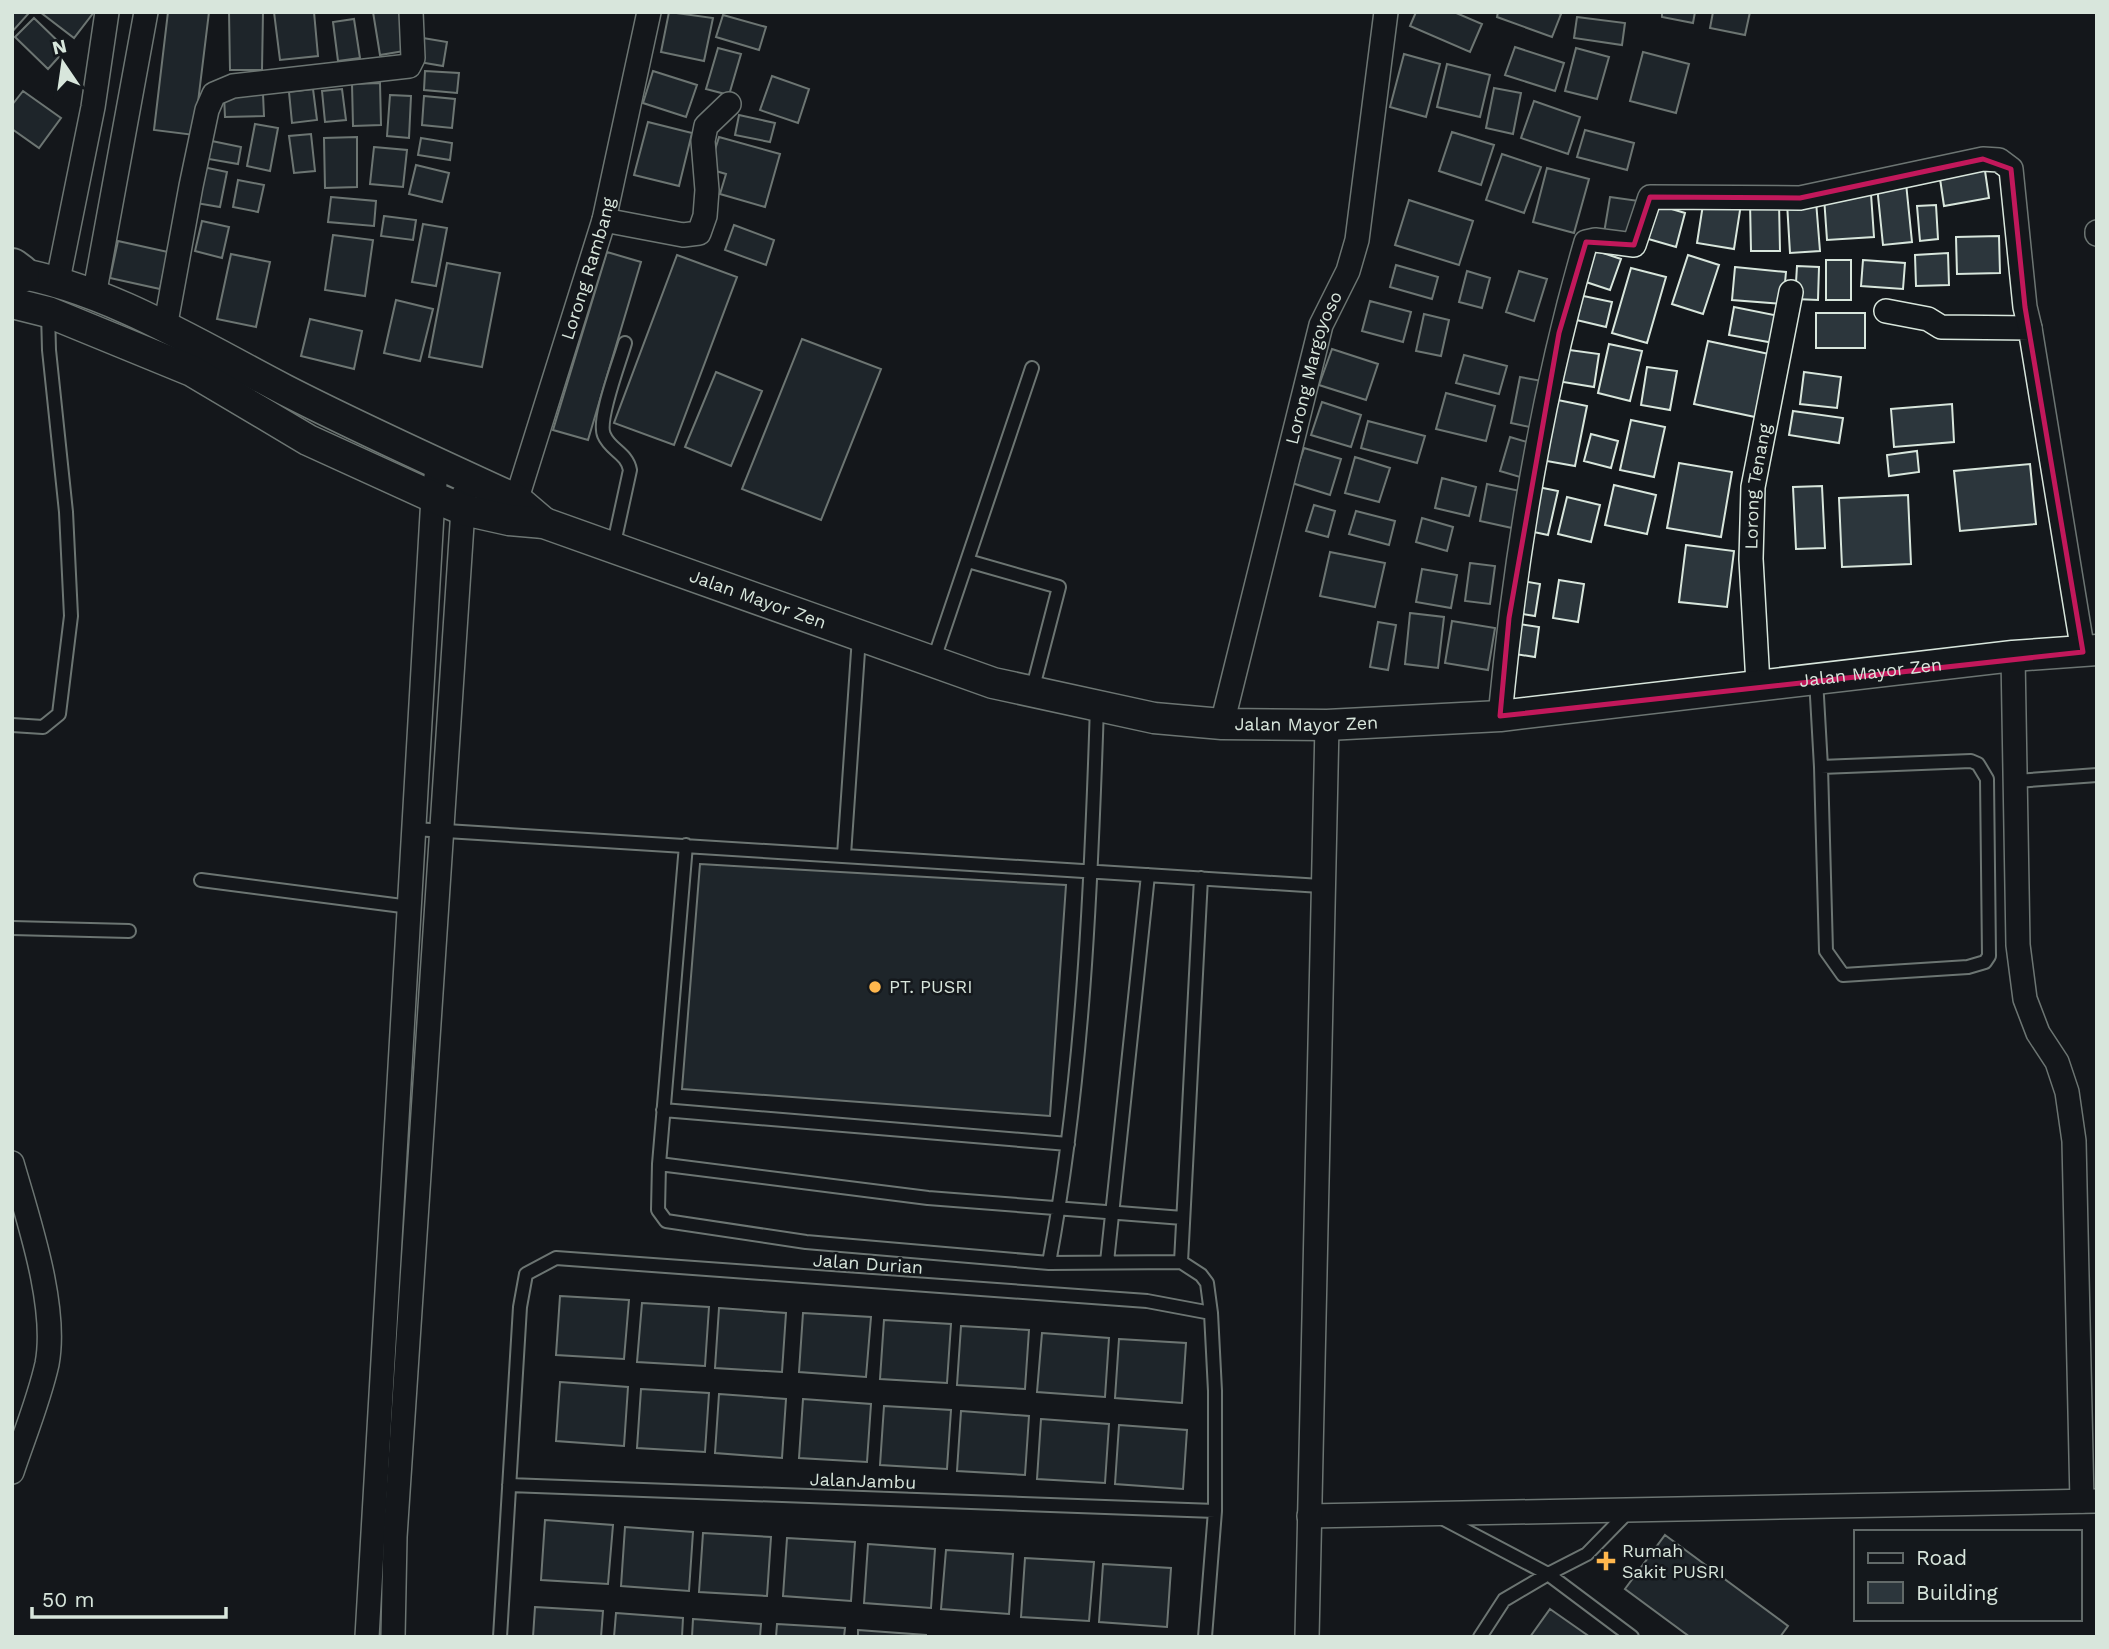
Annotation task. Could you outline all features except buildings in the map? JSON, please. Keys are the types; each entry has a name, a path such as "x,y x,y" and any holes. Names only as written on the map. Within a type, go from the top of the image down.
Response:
{"street":[{"path":"14,279 53,298 93,107 107,12"},
{"path":"94,296 146,12"},
{"path":"165,328 207,110 214,94 233,86 409,66 413,50 411,12"},
{"name":"Lorong Rambang","path":"513,510 604,220 649,12"},
{"name":"Lorong Margoyoso","path":"1222,724 1321,325 1348,271 1357,240 1385,12"},
{"path":"604,220 683,235 699,233 705,216 707,190 703,141 706,126 729,104"},
{"path":"1500,716 1509,618 1559,334 1586,242 1594,240 1634,246 1650,197 1800,198 1983,159 1999,160 2011,169 2025,307 2090,651"},
{"name":"Lorong Tenang","path":"1758,684 1751,559 1753,486 1791,292"},
{"name":"Jalan Mayor Zen","path":"53,298 94,296 165,328 308,402 465,476 513,510 544,523 933,663 1032,693 1154,718 1222,724 1327,725 1500,716 2012,656 2090,651"},
{"name":"Jalan Mayor Zen","path":"53,298 192,371 308,440 464,510 513,510"},
{"path":"1886,311 1928,319 1941,327 2031,328"},
{"path":"367,1637 433,497 438,463"},
{"path":"393,1637 395,1537 421,1187 465,476"},
{"path":"1309,1516 2089,1501 2074,1141 2067,1092 2057,1062 2038,1033 2025,999 2018,933 2012,656"},
{"path":"1307,1637 1321,886 1327,725"},
{"path":"12,1163 37,1251 49,1323 47,1363 12,1472"}],"lane":[{"path":"12,725 43,727 58,714 71,616 66,512 49,351 53,298"},
{"path":"613,548 630,470 626,458 606,439 602,423 625,344"},
{"path":"933,663 1032,368"},
{"path":"968,561 1059,587 1032,693"},
{"path":"844,855 859,637"},
{"path":"1816,678 1826,951 1834,966 1843,975 1968,967 1984,962 1989,956 1987,779 1978,764 1971,761 1821,767"},
{"path":"1049,1263 1068,1144 1092,871 1097,706"},
{"path":"2016,781 2097,775"},
{"path":"414,829 1321,886"},
{"path":"686,845 657,1210 666,1221 806,1242 1049,1263 1181,1262 1201,1275 1207,1283 1211,1313 1215,1511 1205,1637"},
{"path":"1107,1262 1110,1214 1149,875"},
{"path":"1181,1262 1201,878"},
{"path":"201,880 410,907"},
{"path":"12,928 129,931"},
{"path":"663,1110 1068,1144"},
{"path":"659,1164 928,1198 1183,1218"},
{"name":"Jalan Durian","path":"509,1485 520,1307 526,1274 556,1258 1147,1301 1211,1313"},
{"path":"500,1637 509,1485"},
{"name":"JalanJambu","path":"509,1485 1215,1511"},
{"path":"1480,1637 1504,1600 1587,1554 1632,1508"},
{"path":"1432,1513 1548,1574 1632,1637"}],"highlighted area":[{"path":"1983,159 2011,169 2025,307 2083,652 1500,716 1509,618 1559,333 1586,242 1634,245 1650,197 1800,198"}],"place":[{"name":"PT. PUSRI","path":"875,987"},
{"name":"Rumah Sakit PUSRI","path":"1606,1561"}]}
